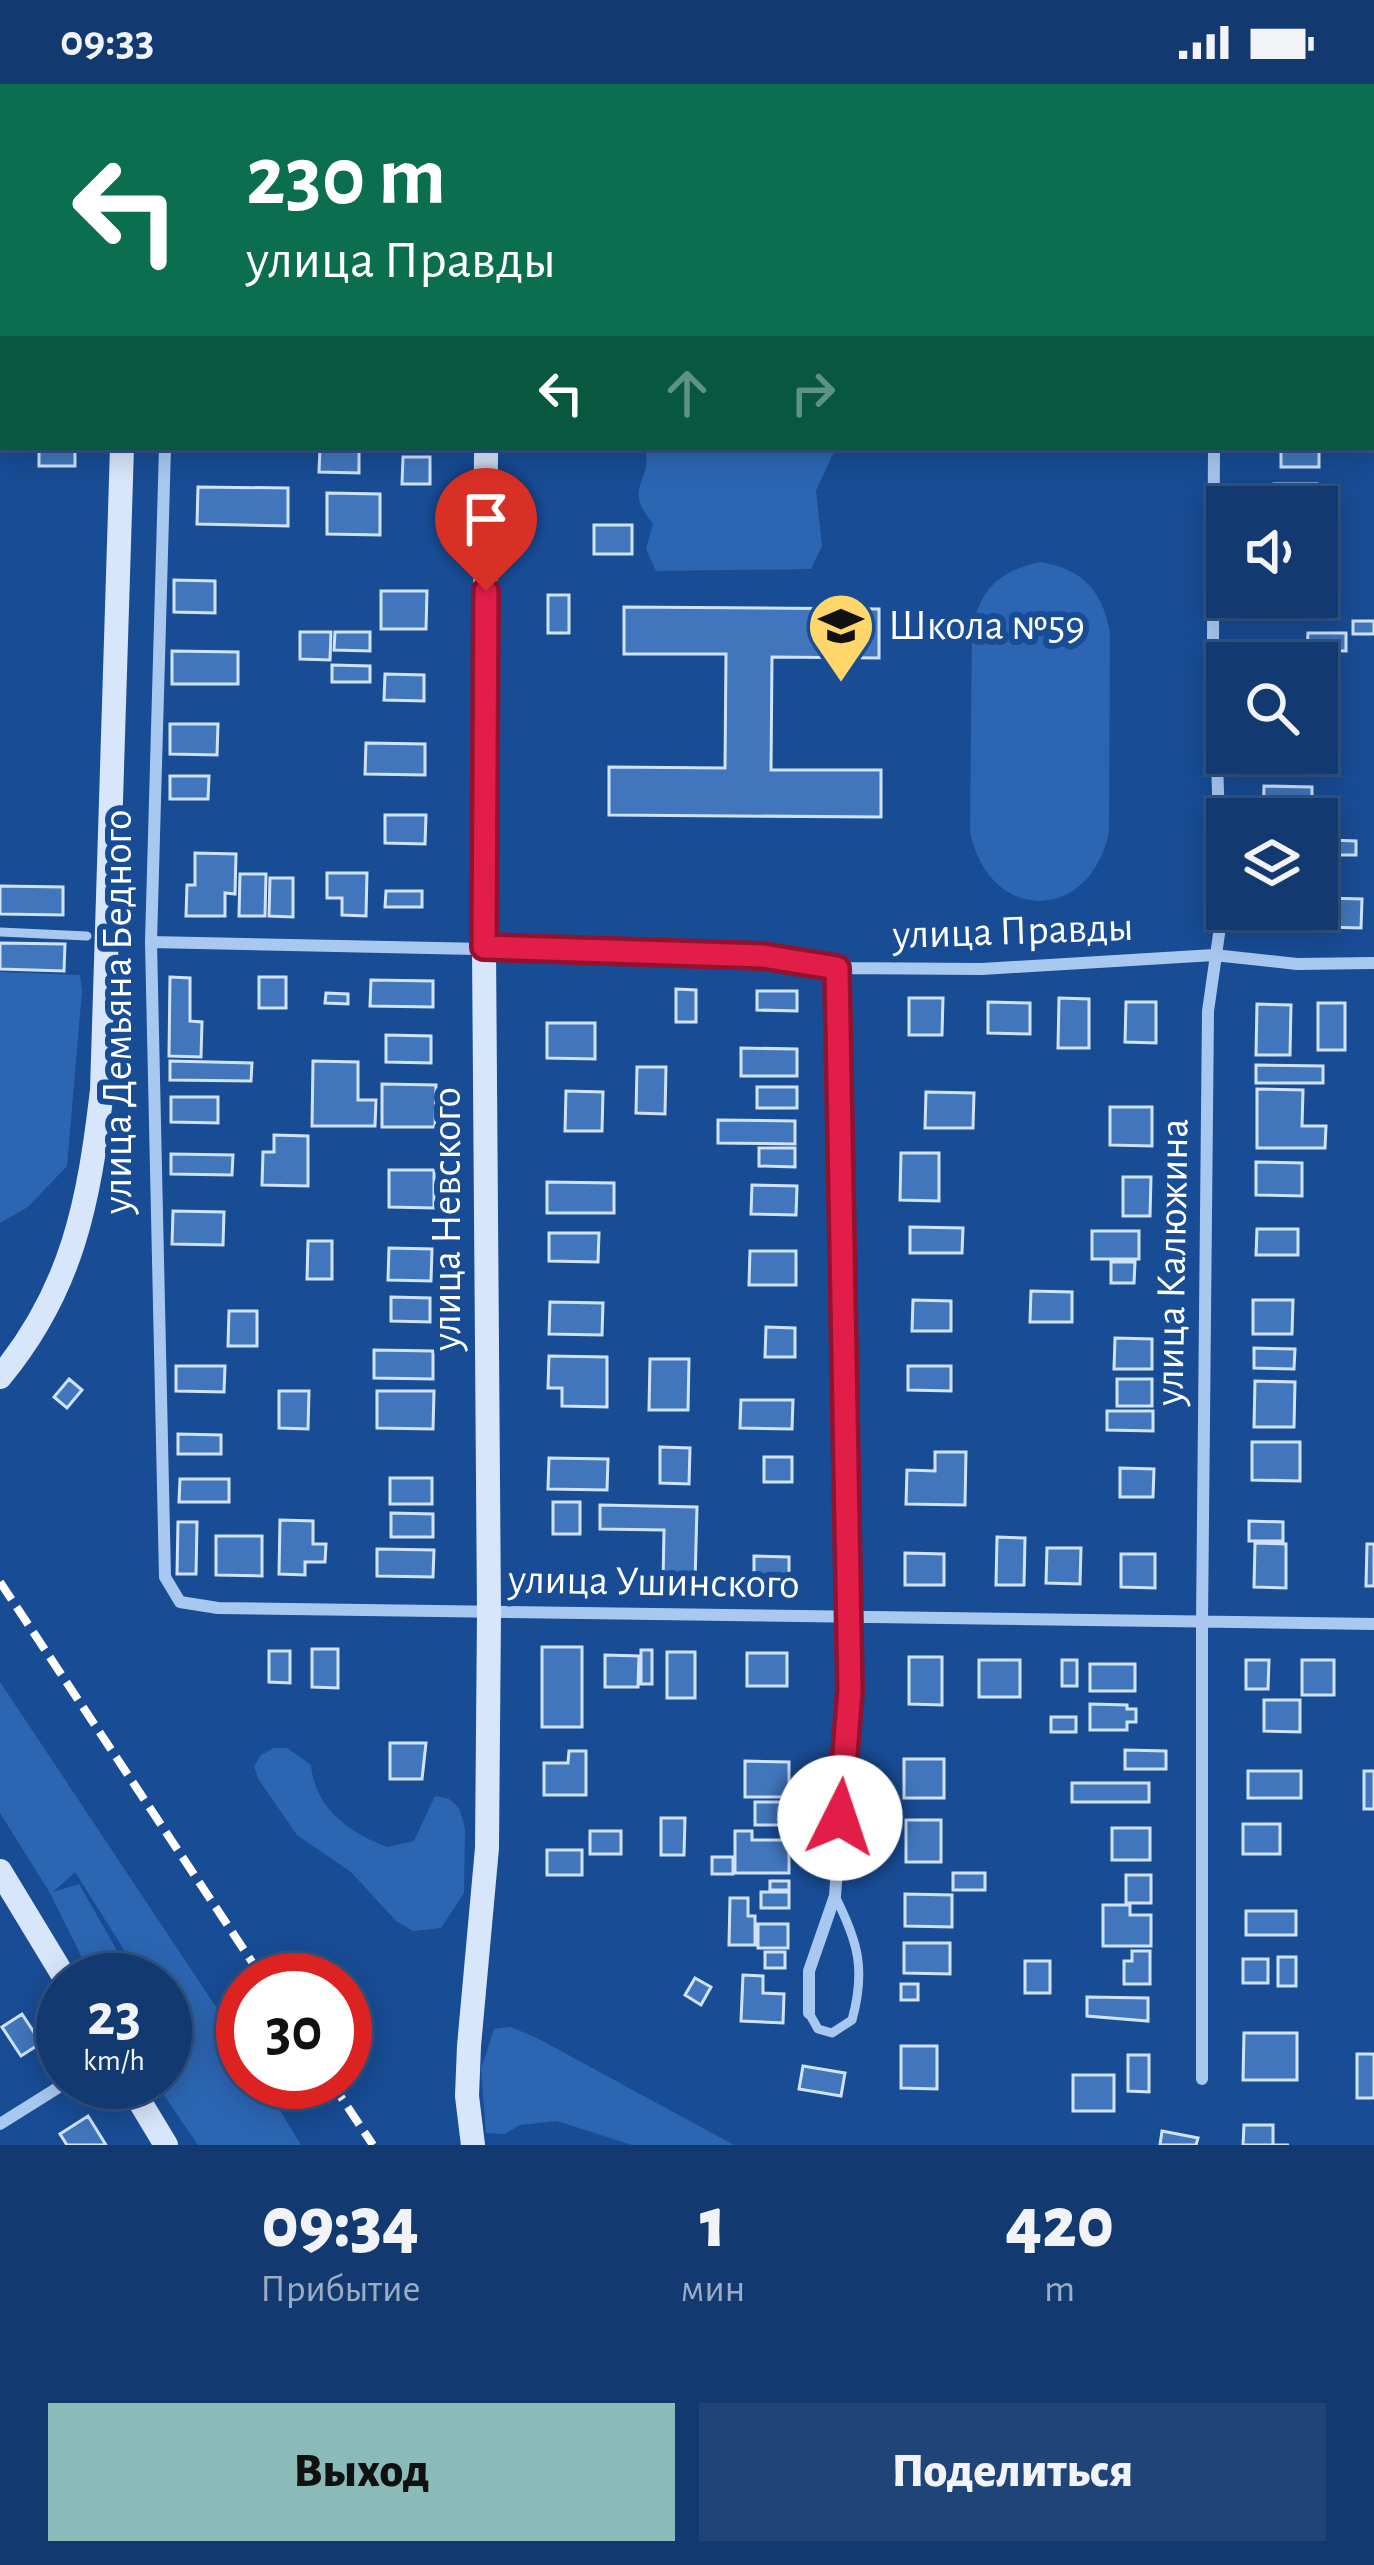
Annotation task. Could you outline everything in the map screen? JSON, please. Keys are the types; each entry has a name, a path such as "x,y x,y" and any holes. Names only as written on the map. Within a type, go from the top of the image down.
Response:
{"main road":[{"name":"улица Демьяна Бедного","path":"0,1377 51,1304 71,1256 91,1181 103,1090 122,450"},
{"name":"улица Невского","path":"473,2145 467,2096 487,1848 489,1613 484,947 487,450"},
{"path":"0,1871 50,1953"},
{"path":"144,2109 166,2145"}],"street":[{"name":"улица Демьяна Бедного","path":"165,450 144,941 165,1577"},
{"name":"улица Калюжина","path":"1202,2079 1208,1011 1222,913 1213,639 1214,450"},
{"name":"улица Правды","path":"144,941 763,956 837,968 982,969 1214,955 1297,964 1374,963"},
{"path":"808,2013 808,1971 835,1896 850,1690 837,968"},
{"name":"улица Ушинского","path":"165,1577 180,1602 196,1606 1374,1624"},
{"path":"0,2124 36,2101"}],"lane":[{"path":"0,932 87,936"},
{"path":"808,2013 818,2029 832,2033 852,2020 862,1983 854,1934 835,1896"}],"shaded area":[{"path":"645,450 832,450 816,491 822,546 811,569 656,571 646,549 653,524 639,500"},
{"path":"1041,562 1068,570 1088,584 1102,604 1110,632 1109,832 1098,862 1082,884 1061,897 1039,901 1017,896 997,883 980,862 970,831 972,630 980,603 994,584 1014,570"},
{"path":"0,972 80,975 82,991 67,1166 28,1207 0,1223"},
{"path":"0,1682 180,1953 126,1953 75,1872 53,1892 79,1884 119,1953 80,1953 50,1893 0,1813"},
{"path":"274,1748 287,1748 311,1765 319,1794 336,1816 387,1847 414,1841 435,1796 459,1808 465,1828 464,1893 441,1928 413,1931 396,1921 351,1872 297,1835 254,1766"},
{"path":"192,1971 216,2007 216,2109 279,2109 301,2145 198,2145 173,2109 192,2109"},
{"path":"511,2027 734,2145 632,2145 557,2121 520,2125 504,2134 486,2133 481,2069 494,2029"}],"building":[{"path":"39,450 75,450 75,466 39,466"},
{"path":"320,450 359,450 359,473 319,472"},
{"path":"1281,450 1319,450 1319,467 1281,467"},
{"path":"403,457 430,457 430,484 402,484"},
{"path":"198,487 288,488 288,526 197,524"},
{"path":"327,493 380,494 380,535 327,534"},
{"path":"594,525 632,525 632,554 594,554"},
{"path":"174,580 215,581 215,613 174,612"},
{"path":"381,591 427,591 426,629 381,629"},
{"path":"548,595 569,595 569,633 548,633"},
{"path":"624,607 879,609 879,658 772,657 771,770 881,770 881,817 609,815 609,767 725,768 726,654 624,654"},
{"path":"1353,621 1374,621 1374,634 1353,634"},
{"path":"300,632 331,632 330,660 300,659"},
{"path":"335,632 370,632 370,651 334,650"},
{"path":"1308,633 1346,633 1346,651 1338,651 1338,642 1307,642"},
{"path":"172,651 238,652 238,684 172,684"},
{"path":"332,665 370,666 370,682 332,682"},
{"path":"385,674 424,675 424,701 384,700"},
{"path":"170,724 218,724 217,755 170,754"},
{"path":"366,743 425,744 425,775 365,774"},
{"path":"170,776 209,776 208,799 170,799"},
{"path":"1264,786 1312,787 1312,798 1264,798"},
{"path":"385,815 426,815 425,844 385,843"},
{"path":"1338,840 1356,841 1356,855 1338,855"},
{"path":"195,853 236,854 235,894 225,893 225,916 186,916 187,885 195,885"},
{"path":"327,873 367,873 366,916 342,915 342,898 327,898"},
{"path":"240,874 266,874 265,916 239,916"},
{"path":"270,878 293,878 293,917 269,916"},
{"path":"0,886 63,887 63,915 0,914"},
{"path":"386,891 422,891 422,907 385,907"},
{"path":"1338,898 1362,899 1361,928 1338,927"},
{"path":"0,943 65,944 64,971 0,969"},
{"path":"170,977 190,978 190,1021 202,1022 201,1057 169,1056"},
{"path":"259,977 286,977 286,1008 259,1008"},
{"path":"371,980 433,981 433,1007 370,1006"},
{"path":"676,989 696,990 696,1022 676,1022"},
{"path":"757,991 797,991 797,1011 757,1010"},
{"path":"326,993 348,994 348,1004 325,1003"},
{"path":"909,998 943,998 942,1035 909,1035"},
{"path":"1059,998 1089,999 1089,1048 1058,1048"},
{"path":"988,1002 1030,1003 1030,1034 988,1033"},
{"path":"1126,1002 1156,1002 1156,1043 1125,1042"},
{"path":"1318,1003 1345,1003 1345,1050 1318,1050"},
{"path":"1257,1004 1291,1005 1290,1055 1256,1055"},
{"path":"547,1023 595,1023 595,1059 547,1058"},
{"path":"386,1035 431,1036 431,1063 386,1062"},
{"path":"741,1048 797,1049 797,1076 741,1076"},
{"path":"170,1061 252,1063 251,1081 170,1080"},
{"path":"313,1061 358,1062 358,1100 376,1100 375,1126 312,1126"},
{"path":"1256,1065 1323,1066 1323,1083 1256,1083"},
{"path":"637,1067 666,1067 665,1114 636,1113"},
{"path":"382,1084 436,1085 435,1127 382,1127"},
{"path":"757,1087 797,1087 797,1108 757,1108"},
{"path":"1257,1089 1303,1090 1302,1126 1326,1126 1325,1148 1257,1148"},
{"path":"566,1091 603,1092 602,1131 565,1131"},
{"path":"926,1092 974,1093 973,1128 925,1128"},
{"path":"171,1097 218,1097 218,1123 171,1122"},
{"path":"1110,1107 1152,1107 1152,1146 1110,1145"},
{"path":"718,1120 795,1121 795,1144 718,1143"},
{"path":"274,1135 308,1136 308,1186 262,1185 263,1152 274,1152"},
{"path":"759,1148 795,1148 795,1167 759,1166"},
{"path":"901,1153 939,1153 939,1201 900,1200"},
{"path":"171,1154 233,1155 232,1175 171,1174"},
{"path":"1256,1162 1302,1163 1302,1196 1256,1195"},
{"path":"389,1170 434,1170 434,1208 389,1207"},
{"path":"1123,1177 1151,1177 1150,1216 1123,1216"},
{"path":"547,1182 614,1183 614,1213 547,1213"},
{"path":"752,1185 797,1186 796,1215 751,1214"},
{"path":"173,1211 224,1212 223,1245 172,1244"},
{"path":"910,1227 963,1228 962,1253 910,1253"},
{"path":"1257,1229 1298,1229 1298,1255 1256,1255"},
{"path":"1092,1231 1139,1231 1139,1259 1092,1259"},
{"path":"549,1233 599,1233 598,1262 549,1261"},
{"path":"308,1241 332,1241 332,1279 307,1279"},
{"path":"389,1248 432,1249 431,1281 388,1280"},
{"path":"750,1251 796,1251 796,1285 749,1285"},
{"path":"1111,1262 1135,1262 1134,1283 1111,1283"},
{"path":"1031,1291 1072,1292 1072,1322 1030,1322"},
{"path":"391,1297 430,1298 430,1322 391,1321"},
{"path":"913,1300 951,1301 951,1331 912,1331"},
{"path":"1253,1300 1293,1300 1292,1334 1253,1334"},
{"path":"550,1302 603,1303 602,1335 549,1334"},
{"path":"229,1311 257,1311 257,1346 228,1346"},
{"path":"766,1327 795,1328 795,1357 765,1357"},
{"path":"1115,1338 1152,1339 1152,1369 1114,1369"},
{"path":"1254,1348 1295,1349 1294,1369 1254,1368"},
{"path":"374,1350 433,1351 433,1379 374,1378"},
{"path":"549,1356 607,1357 607,1407 562,1406 562,1388 548,1388"},
{"path":"650,1359 689,1359 688,1410 649,1410"},
{"path":"176,1366 225,1366 224,1392 176,1391"},
{"path":"908,1366 951,1366 951,1391 908,1390"},
{"path":"69,1379 82,1390 67,1408 54,1397"},
{"path":"1117,1379 1152,1379 1152,1406 1117,1406"},
{"path":"1255,1381 1295,1382 1294,1427 1254,1427"},
{"path":"279,1391 309,1391 308,1429 279,1428"},
{"path":"377,1391 434,1391 433,1429 377,1428"},
{"path":"741,1400 793,1400 792,1429 740,1428"},
{"path":"1107,1411 1153,1411 1153,1431 1107,1430"},
{"path":"178,1434 221,1435 221,1454 178,1454"},
{"path":"1252,1442 1300,1442 1300,1481 1252,1480"},
{"path":"660,1447 690,1448 689,1484 660,1483"},
{"path":"935,1452 966,1452 965,1505 906,1504 907,1470 935,1471"},
{"path":"764,1457 792,1457 792,1482 764,1482"},
{"path":"549,1458 608,1459 607,1490 548,1489"},
{"path":"1120,1468 1154,1469 1153,1497 1120,1497"},
{"path":"390,1478 432,1478 432,1504 390,1504"},
{"path":"180,1479 229,1479 229,1502 179,1502"},
{"path":"553,1502 580,1502 580,1534 553,1534"},
{"path":"600,1505 697,1507 695,1582 663,1582 664,1530 600,1529"},
{"path":"391,1513 433,1514 433,1537 391,1537"},
{"path":"280,1520 313,1521 313,1544 326,1544 325,1562 305,1562 305,1575 279,1574"},
{"path":"1249,1521 1283,1522 1283,1541 1249,1541"},
{"path":"178,1522 197,1522 196,1574 177,1574"},
{"path":"216,1536 262,1536 262,1576 216,1575"},
{"path":"997,1537 1025,1538 1024,1585 996,1585"},
{"path":"1255,1543 1286,1544 1286,1588 1254,1587"},
{"path":"1367,1544 1374,1544 1374,1586 1366,1586"},
{"path":"1047,1548 1081,1548 1080,1584 1046,1583"},
{"path":"377,1549 434,1550 433,1577 377,1576"},
{"path":"905,1553 944,1554 944,1585 905,1585"},
{"path":"1121,1554 1155,1554 1155,1588 1121,1587"},
{"path":"754,1556 789,1557 789,1584 754,1583"},
{"path":"542,1647 582,1647 582,1727 542,1727"},
{"path":"312,1649 338,1649 338,1688 312,1687"},
{"path":"641,1650 652,1650 652,1684 641,1684"},
{"path":"269,1651 290,1651 290,1683 269,1682"},
{"path":"667,1652 695,1652 695,1698 667,1698"},
{"path":"747,1653 787,1653 787,1686 747,1686"},
{"path":"605,1655 639,1656 638,1687 605,1687"},
{"path":"909,1657 942,1657 942,1705 909,1704"},
{"path":"979,1660 1020,1660 1020,1697 979,1697"},
{"path":"1062,1660 1077,1660 1077,1686 1062,1686"},
{"path":"1246,1660 1269,1660 1268,1689 1246,1689"},
{"path":"1302,1660 1334,1660 1334,1695 1302,1695"},
{"path":"1090,1664 1135,1664 1135,1691 1090,1691"},
{"path":"1264,1700 1300,1700 1300,1732 1264,1731"},
{"path":"1090,1704 1127,1705 1127,1709 1136,1709 1136,1722 1127,1722 1127,1730 1090,1730"},
{"path":"1051,1717 1076,1717 1076,1732 1051,1732"},
{"path":"390,1743 426,1743 422,1779 390,1779"},
{"path":"1125,1750 1166,1751 1166,1769 1125,1769"},
{"path":"569,1751 586,1751 586,1795 544,1795 544,1763 568,1763"},
{"path":"904,1759 944,1759 944,1798 904,1798"},
{"path":"745,1761 789,1762 789,1797 745,1797"},
{"path":"1248,1771 1301,1771 1301,1798 1248,1798"},
{"path":"1364,1771 1374,1771 1374,1809 1364,1809"},
{"path":"1072,1783 1149,1783 1149,1802 1072,1802"},
{"path":"755,1802 789,1802 789,1825 755,1825"},
{"path":"661,1818 685,1818 684,1855 661,1855"},
{"path":"906,1820 941,1820 941,1862 906,1862"},
{"path":"1243,1824 1280,1824 1280,1854 1243,1854"},
{"path":"1112,1828 1150,1828 1150,1860 1112,1860"},
{"path":"590,1831 621,1831 621,1854 590,1854"},
{"path":"735,1831 752,1831 752,1840 789,1840 789,1873 735,1873"},
{"path":"547,1850 582,1850 582,1875 547,1875"},
{"path":"712,1857 733,1857 733,1874 712,1874"},
{"path":"953,1873 985,1873 985,1890 953,1890"},
{"path":"1126,1875 1151,1875 1151,1903 1126,1903"},
{"path":"770,1881 789,1881 789,1890 770,1890"},
{"path":"761,1892 789,1892 789,1908 761,1908"},
{"path":"905,1894 952,1895 952,1927 905,1926"},
{"path":"730,1898 748,1898 748,1916 755,1916 755,1945 729,1945"},
{"path":"1103,1905 1130,1905 1130,1915 1151,1915 1151,1946 1103,1946"},
{"path":"1246,1911 1296,1911 1296,1935 1246,1935"},
{"path":"758,1924 788,1924 788,1948 758,1948"},
{"path":"904,1943 950,1943 950,1974 904,1973"},
{"path":"1132,1951 1150,1951 1150,1984 1124,1984 1124,1961 1132,1961"},
{"path":"765,1952 785,1952 785,1968 765,1968"},
{"path":"1278,1957 1296,1957 1296,1986 1278,1986"},
{"path":"1243,1959 1268,1959 1268,1983 1243,1983"},
{"path":"1025,1961 1050,1961 1050,1993 1025,1993"},
{"path":"743,1975 763,1976 763,1993 784,1994 783,2023 741,2021"},
{"path":"695,1978 711,1987 701,2005 685,1995"},
{"path":"901,1984 918,1984 918,2000 901,2000"},
{"path":"1087,1997 1148,1998 1148,2021 1087,2016"},
{"path":"22,2014 36,2035 36,2046 21,2056 2,2027"},
{"path":"1244,2033 1297,2033 1297,2080 1243,2080"},
{"path":"901,2046 937,2046 937,2089 901,2088"},
{"path":"1357,2054 1374,2054 1374,2098 1357,2098"},
{"path":"1128,2055 1149,2055 1149,2092 1128,2091"},
{"path":"803,2066 845,2073 841,2096 799,2089"},
{"path":"1073,2075 1114,2075 1114,2111 1073,2111"},
{"path":"88,2116 106,2145 67,2145 60,2134"},
{"path":"1244,2125 1273,2125 1273,2145 1243,2145"},
{"path":"1162,2131 1198,2138 1196,2145 1160,2145"}],"railway":[{"path":"0,1582 246,1953"},
{"path":"349,2109 373,2145"}],"place":[{"name":"Школа №59","path":"841,685"}],"route":[{"path":"486,591 484,947 763,956 837,968 850,1690 840,1818"}]}
